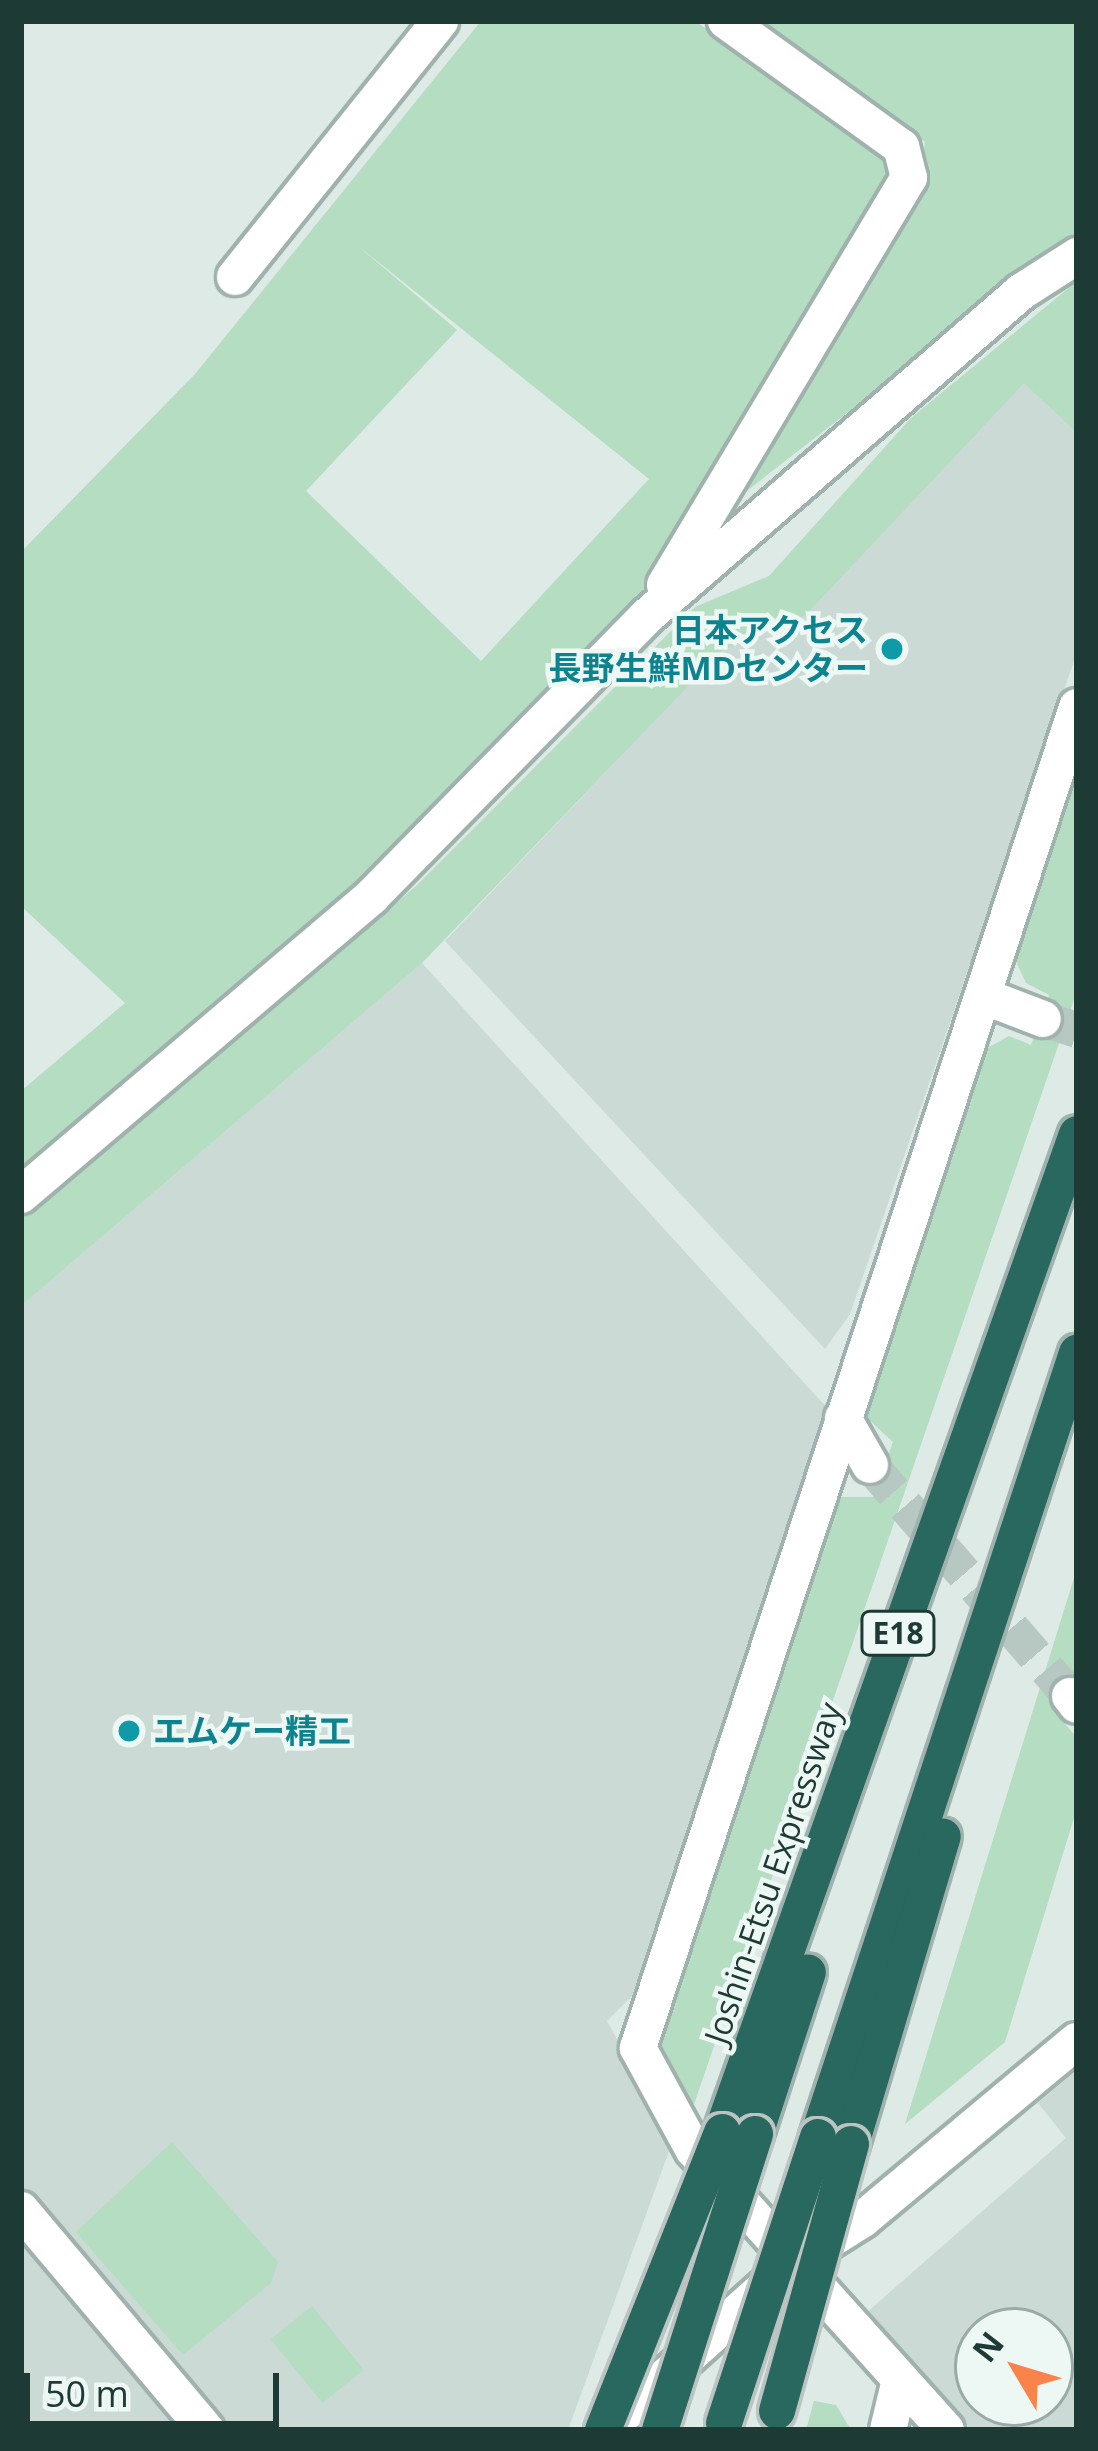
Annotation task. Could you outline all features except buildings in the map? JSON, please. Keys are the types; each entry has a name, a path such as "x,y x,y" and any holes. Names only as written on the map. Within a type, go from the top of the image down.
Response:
{"highway":[{"name":"Joshin-Etsu Expressway","path":"660,2430 738,2133 1077,1134"},
{"name":"Joshin-Etsu Expressway","path":"604,2430 738,2133 1077,1150"},
{"name":"E18","path":"775,2421 834,2140 1077,1353"},
{"name":"E18","path":"723,2426 834,2140 1077,1384"}],"street":[{"path":"235,277 440,21"},
{"path":"647,616 909,178 901,147 725,21"},
{"path":"21,1195 371,897 647,616 1077,256"},
{"path":"946,2430 898,2388 693,2149 638,2048 1077,707"},
{"path":"983,996 1043,1019"},
{"path":"843,1418 870,1465"},
{"path":"604,2430 790,2265 863,2219 1077,2041"},
{"path":"21,2210 206,2430"},
{"path":"888,2430 898,2388"}],"shaded area":[{"path":"1024,382 1077,433 1077,652 850,1314 825,1349 445,941 724,648 806,615"},
{"path":"422,963 828,1409 632,1996 607,2021 673,2140 568,2430 230,2430 21,2188 21,1306"},
{"path":"1077,2070 1077,2430 968,2430 965,2427 1074,2427 1074,2307 954,2307 954,2414 866,2313 1066,2138 1038,2103"},
{"path":"21,2229 190,2430 21,2430"}],"green space":[{"path":"481,21 695,21 875,146 890,176 650,596 380,870 21,1177 21,1091 125,1003 21,906 21,552 195,374","holes":["357,245 649,479 481,661 306,491 457,330"]},
{"path":"758,21 1077,21 1077,234 739,497 732,490 919,189 925,142"},
{"path":"1077,281 1077,433 1024,383 806,615 724,649 422,963 21,1306 21,1218 416,886 695,607 769,576 911,418"},
{"path":"1077,743 1077,991 691,2113 657,2038 836,1497 873,1497 893,1442 855,1407 982,1051 1009,1036 1031,1045 1049,995 1026,983 1012,953"},
{"path":"1077,1568 1077,1671 1055,1712 1077,1738 1077,1808 1005,2042 905,2124"},
{"path":"172,2142 278,2262 271,2283 183,2355 76,2232"},
{"path":"312,2306 364,2370 322,2403 271,2339"},
{"path":"814,2401 836,2405 851,2430 806,2430"}],"tunnel":[{"path":"1043,1019 1077,1030"},
{"path":"870,1465 1070,1696"}],"place":[{"name":"日本アクセス 長野生鮮MDセンター","path":"892,649"},
{"name":"エムケー精工","path":"129,1731"}]}
